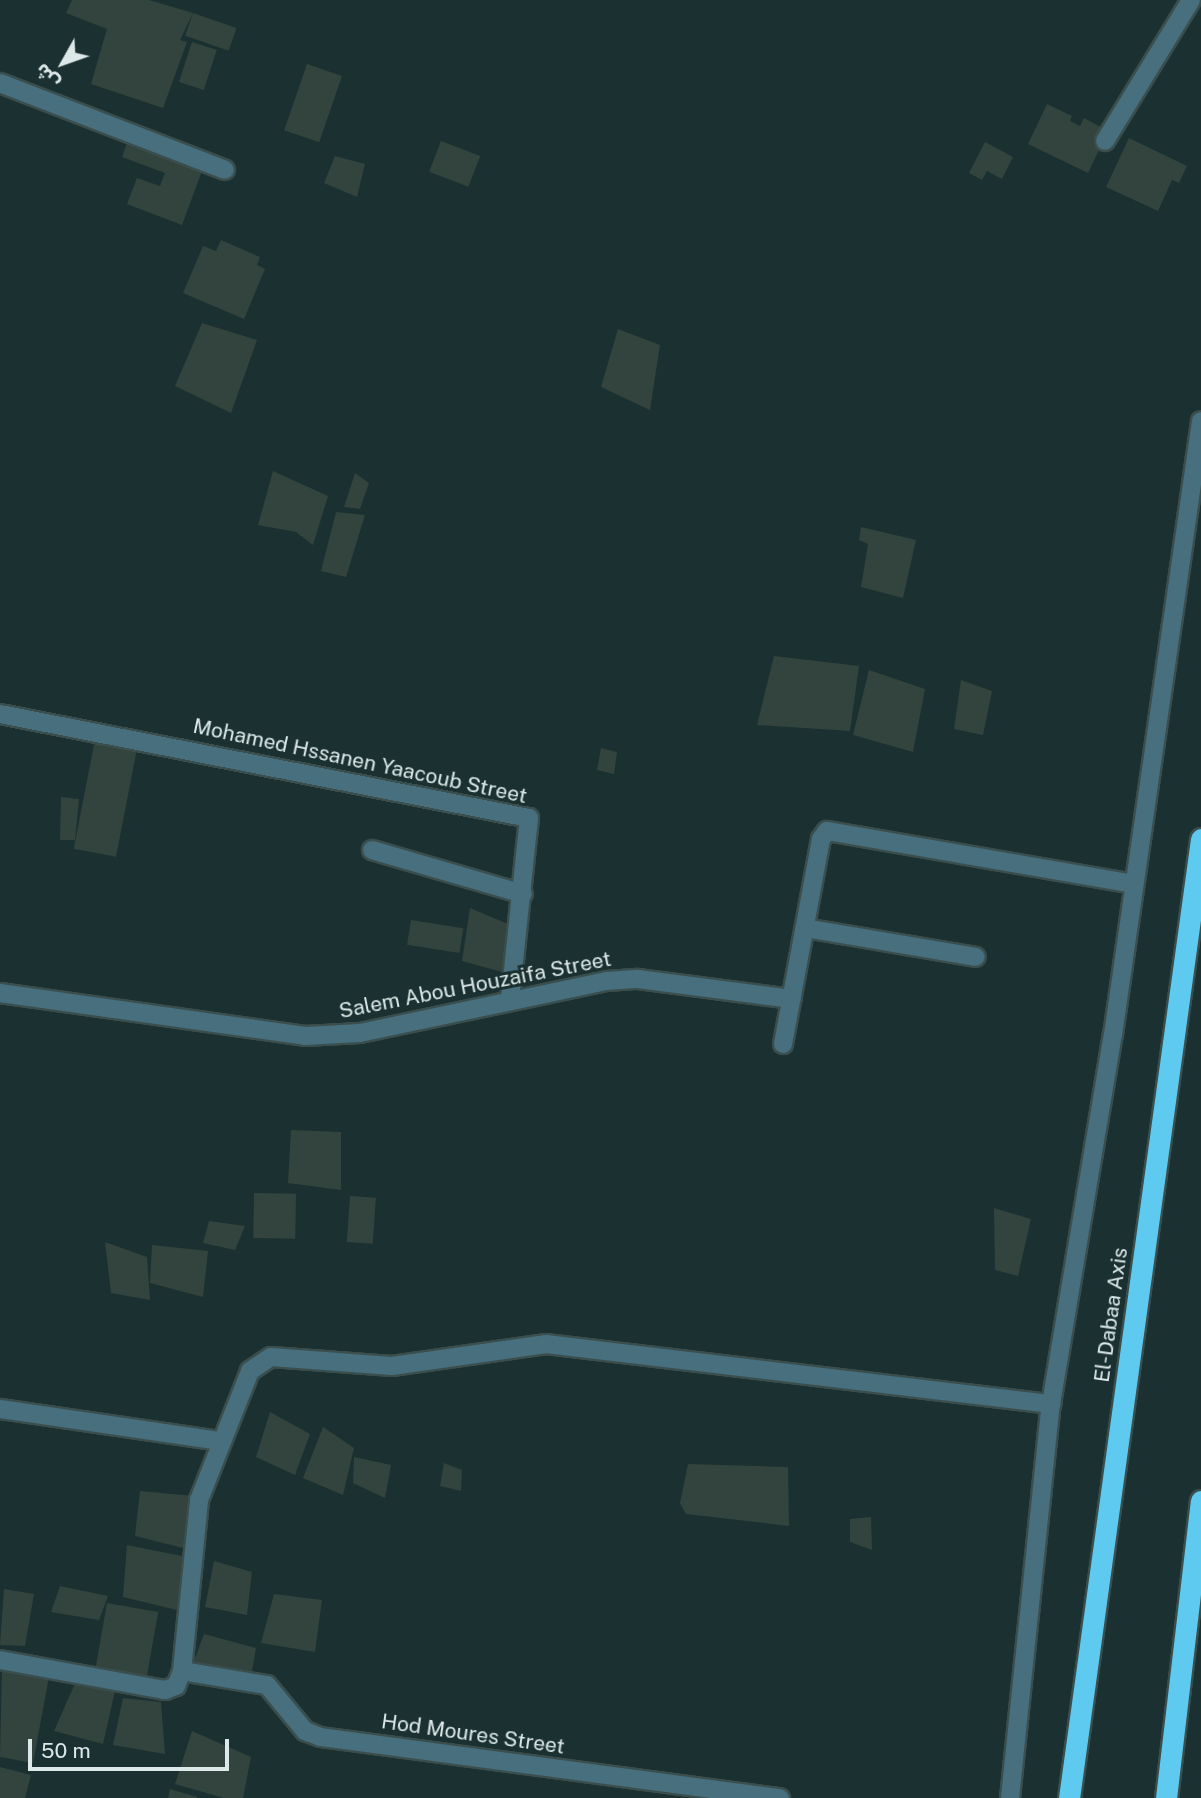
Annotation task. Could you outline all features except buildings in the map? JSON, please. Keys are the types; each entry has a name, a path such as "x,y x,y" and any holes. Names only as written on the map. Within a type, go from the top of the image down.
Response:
{"highway":[{"name":"El-Dabaa Axis","path":"1069,1798 1201,839"},
{"path":"1166,1798 1201,1501"}],"street":[{"path":"1105,141 1191,0"},
{"path":"0,83 225,170"},
{"path":"1010,1798 1051,1404 1134,884 1201,421"},
{"name":"Mohamed Hssanen Yaacoub Street","path":"0,714 529,818 510,1000"},
{"path":"783,1044 821,839 832,831 1134,884"},
{"path":"372,850 523,894"},
{"path":"805,928 976,957"},
{"name":"Salem Abou Houzaifa Street","path":"0,993 304,1036 360,1033 510,1000 638,979 792,999"},
{"path":"0,1660 165,1690 176,1686 182,1671 199,1500 219,1441 250,1371 271,1357 393,1366 546,1345 1051,1404"},
{"path":"0,1409 219,1441"},
{"name":"Hod Moures Street","path":"182,1671 267,1685 299,1725 321,1737 780,1798"}]}
